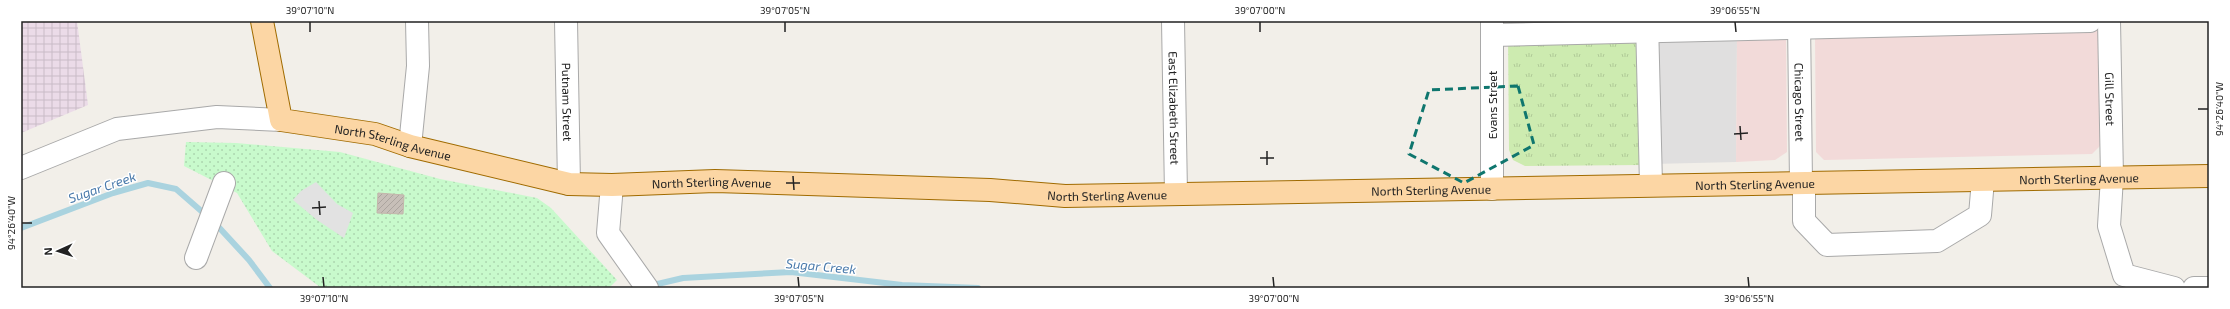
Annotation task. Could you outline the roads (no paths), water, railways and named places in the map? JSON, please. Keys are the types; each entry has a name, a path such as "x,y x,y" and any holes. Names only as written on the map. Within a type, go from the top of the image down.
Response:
{"main road":[{"path":"262,21 281,120"},
{"name":"North Sterling Avenue","path":"281,120 375,134 410,146 569,184 612,185 715,181 990,190 1065,196 2209,176"}],"street":[{"path":"410,146 418,66 417,21"},
{"name":"Putnam Street","path":"566,21 569,184"},
{"name":"East Elizabeth Street","path":"1173,21 1176,194"},
{"path":"1492,28 2090,21"},
{"name":"Gill Street","path":"2110,21 2112,177 2109,226 2124,275 2174,288"},
{"name":"Chicago Street","path":"1799,24 1804,221 1827,245 1937,241 1980,215 1983,180"},
{"path":"1647,26 1651,185"},
{"name":"Evans Street","path":"1492,28 1492,189"},
{"name":"North Sterling Avenue","path":"21,168 117,129 217,117 281,120"},
{"path":"197,255 224,183"},
{"path":"612,185 608,232 647,288"},
{"path":"2194,288 2209,288"}],"waterway":[{"name":"Sugar Creek","path":"21,228 113,193 148,183 176,189 207,216"},
{"name":"Sugar Creek","path":"214,222 249,260 270,288"},
{"name":"Sugar Creek","path":"649,286 683,278 791,272 902,285 978,288"}]}
